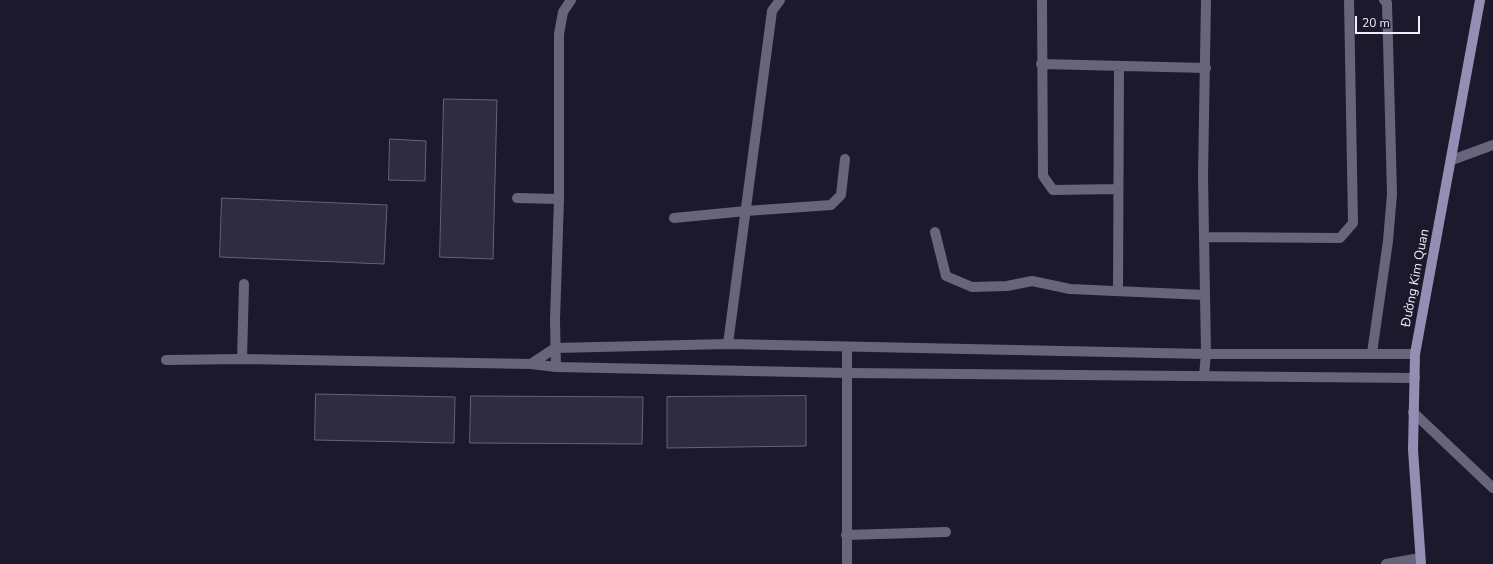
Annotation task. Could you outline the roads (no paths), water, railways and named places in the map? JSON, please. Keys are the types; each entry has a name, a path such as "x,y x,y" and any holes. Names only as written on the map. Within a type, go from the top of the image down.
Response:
{"main road":[{"name":"Đường Kim Quan","path":"1420,561 1413,450 1415,354 1452,160 1480,0"}],"street":[{"path":"556,367 555,348 559,199 559,34 563,12 571,0"},
{"path":"728,344 772,11 780,0"},
{"path":"1042,0 1041,64 1043,176 1053,190 1118,189"},
{"path":"1204,376 1206,354 1203,176 1206,0"},
{"path":"1204,237 1340,238 1353,223 1348,0"},
{"path":"1372,353 1388,241 1392,194 1387,4 1384,0"},
{"path":"1041,64 1206,68"},
{"path":"1118,291 1119,66"},
{"path":"1452,160 1493,145"},
{"path":"674,218 831,205 841,195 845,159"},
{"path":"517,198 559,199"},
{"path":"936,232 946,276 972,287 1006,286 1032,281 1070,289 1205,295"},
{"path":"242,359 244,284"},
{"path":"531,364 555,348 728,344 847,348 1206,354 1415,354"},
{"path":"846,564 847,348"},
{"path":"166,360 242,359 531,364 556,367 847,373 1415,378"},
{"path":"1413,412 1493,488"},
{"path":"846,535 946,532"},
{"path":"1386,564 1420,561"}]}
